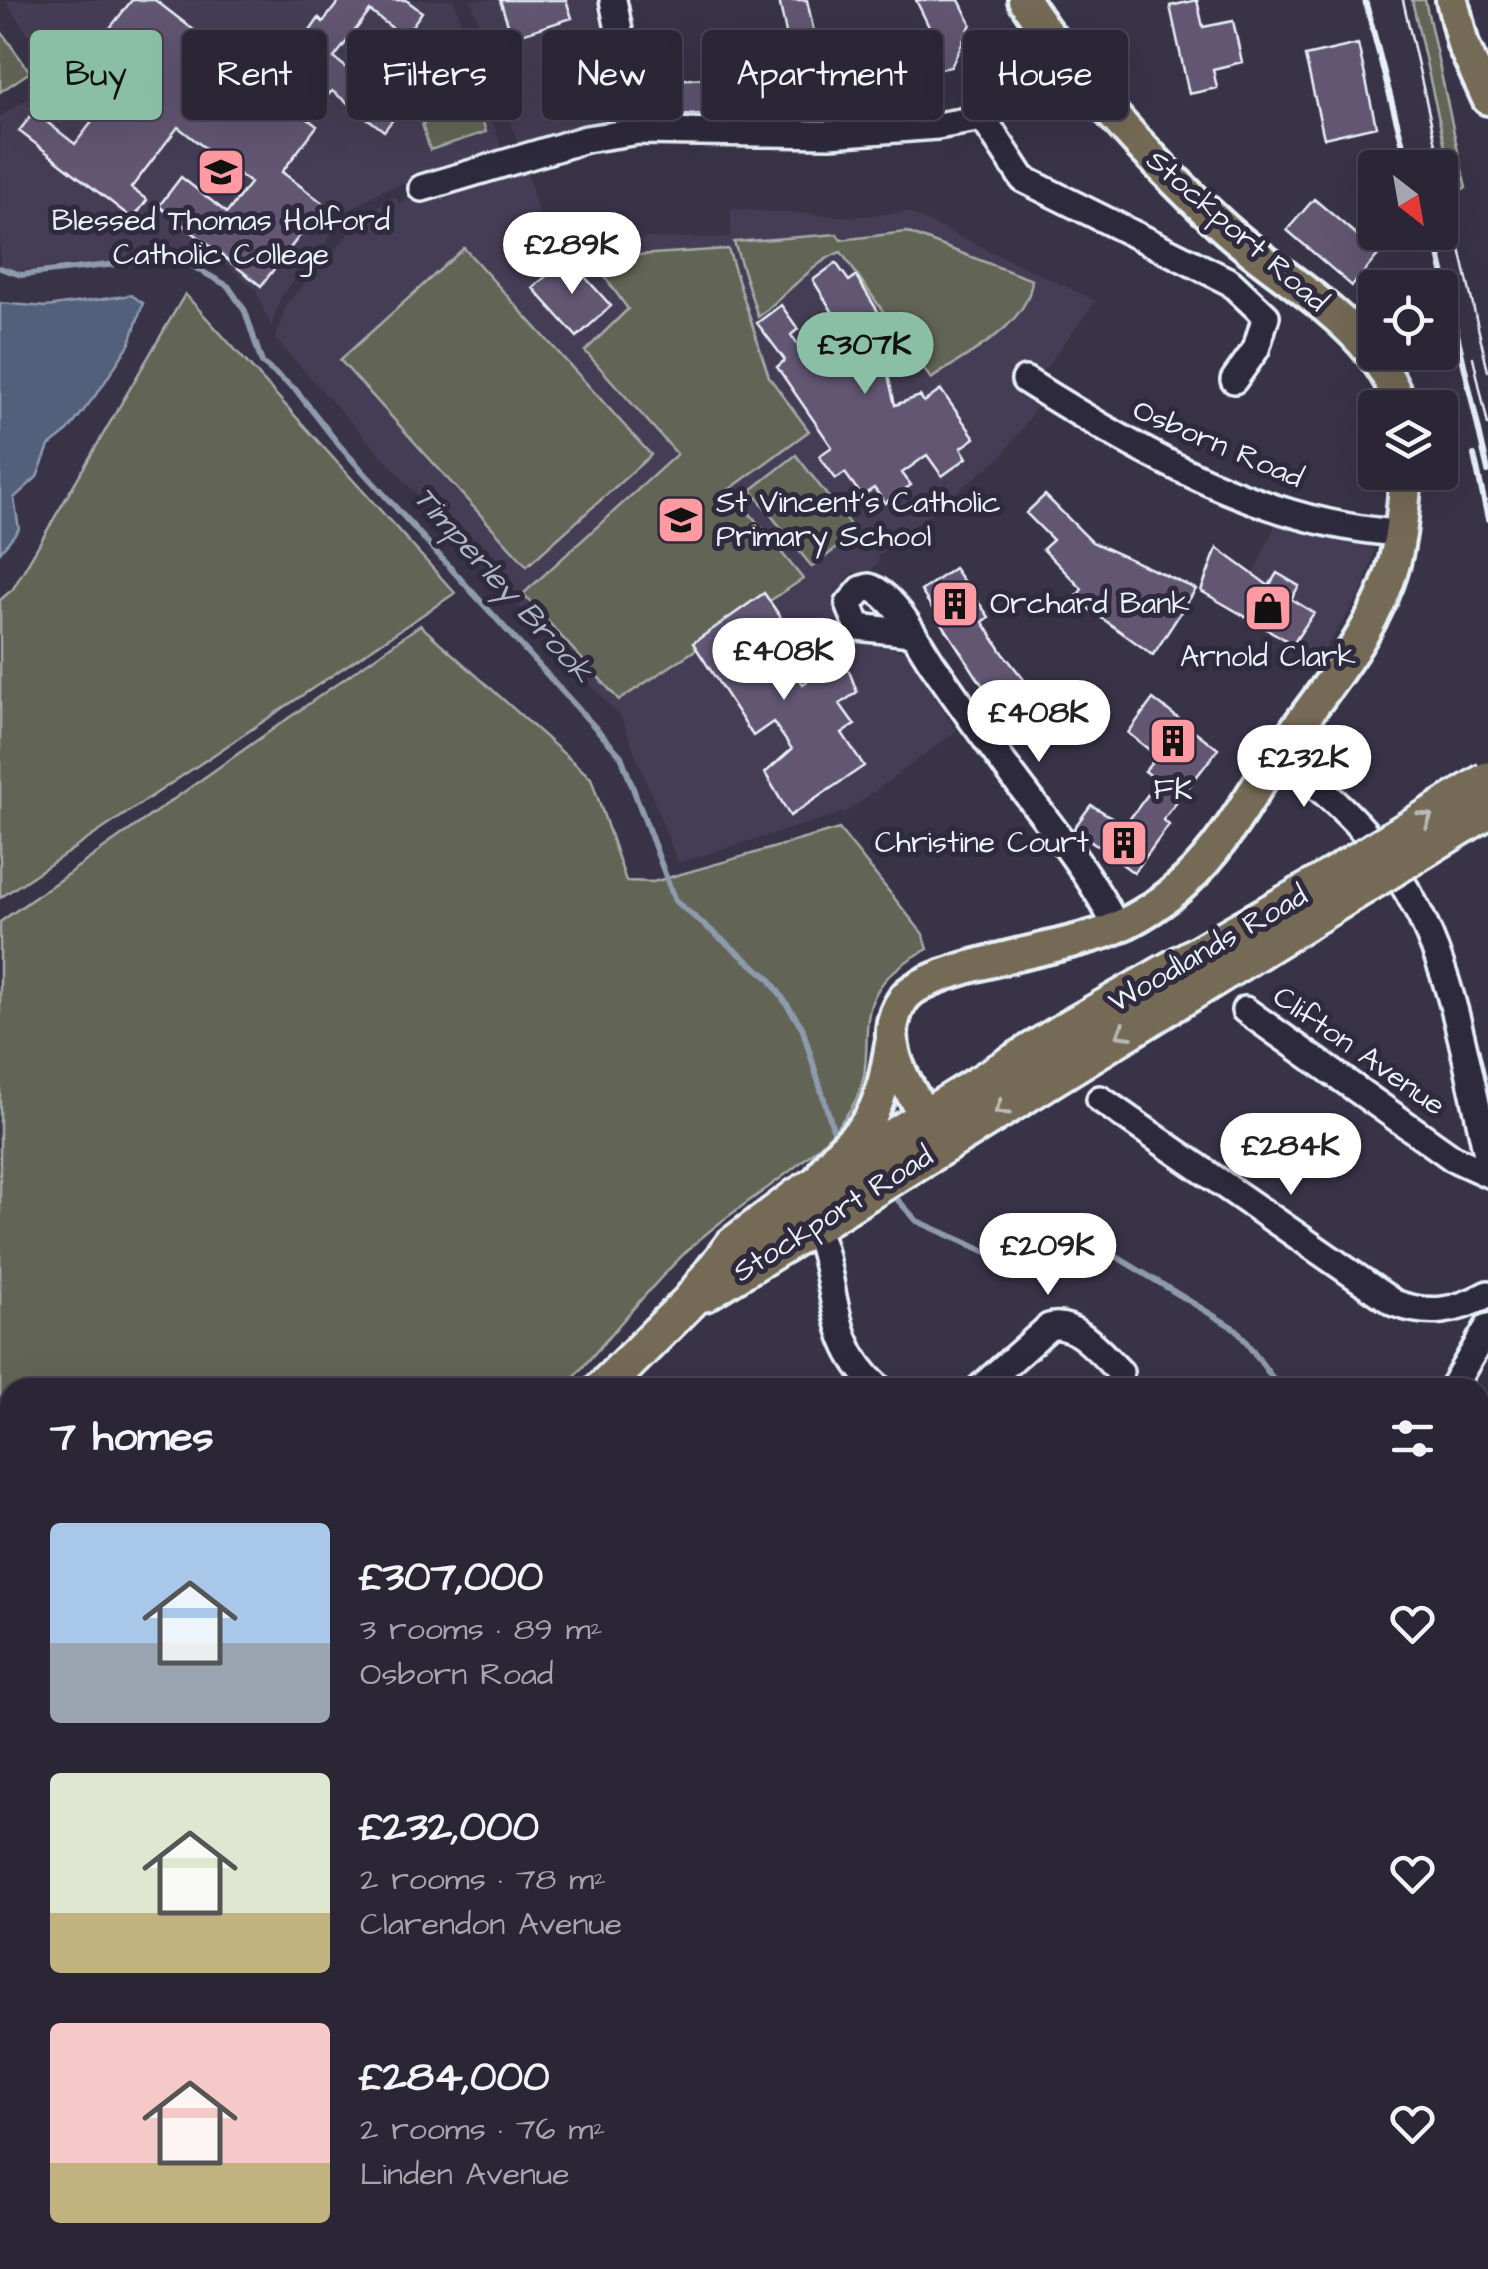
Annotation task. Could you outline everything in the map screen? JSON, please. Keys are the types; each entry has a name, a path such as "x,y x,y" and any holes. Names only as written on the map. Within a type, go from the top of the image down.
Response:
{"highway":[{"name":"Woodlands Road","path":"944,1146 1322,897 1488,780"},
{"name":"Woodlands Road","path":"926,1115 1488,810"},
{"name":"Stockport Road","path":"810,1202 926,1115"},
{"name":"Stockport Road","path":"613,1378 691,1300 734,1245 810,1202 944,1146"}],"main road":[{"name":"Stockport Road","path":"1024,0 1045,30"},
{"path":"1452,0 1482,87"},
{"name":"Stockport Road","path":"1118,120 1223,227 1366,343 1395,390"},
{"path":"810,1202 826,1164 862,1129 874,1109 891,1044 892,1018 914,986 1116,928 1156,905 1189,878 1222,841 1376,608 1392,571 1404,490"},
{"name":"Stockport Road","path":"891,1044 944,1146"}],"street":[{"path":"613,0 639,131"},
{"path":"422,188 586,139 639,131 830,134 972,120"},
{"path":"984,120 1024,179 1230,282 1266,316 1256,350 1234,380"},
{"name":"Osborn Road","path":"1025,380 1120,439 1237,492 1325,521 1400,533"},
{"path":"911,632 1092,882 1116,928"},
{"path":"1277,756 1362,825 1390,858 1424,920 1452,998 1488,1159"},
{"name":"Clifton Avenue","path":"1245,1010 1453,1158 1488,1174"},
{"path":"1100,1099 1394,1303 1422,1312 1442,1311 1464,1307 1488,1294"},
{"path":"810,1202 845,1348 870,1378"},
{"path":"991,1378 1049,1327 1059,1324 1071,1328 1120,1372"},
{"path":"1458,1378 1488,1327"}],"shaded area":[{"name":"Blessed Thomas Holford Catholic College","path":"5,0 454,0 464,30 347,30 347,120 492,120 503,153 382,190 353,208 281,297 271,327 256,290 218,258 163,248 127,259 22,270 19,275 0,267 0,117 30,96 30,120 162,120 162,30 30,30 30,36"},
{"path":"471,0 595,0 601,30 542,30 542,120 614,120 518,144 510,120 522,120 522,30 481,30"},
{"name":"St Vincent's Catholic Primary School","path":"524,162 546,240 731,237 731,209 854,217 907,212 1096,301 1043,371 1029,400 1039,404 1004,454 877,557 880,562 869,571 851,573 835,599 838,629 856,641 907,652 956,731 848,811 678,863 622,719 275,339 287,303 372,209 395,196 399,203"},
{"path":"1277,520 1375,550 1361,593 1319,659 1201,591 1217,548 1254,574"}],"green space":[{"path":"1412,0 1425,0 1458,150 1446,150"},
{"path":"0,30 30,72 0,92"},
{"path":"434,120 482,120 486,132 430,150 422,124"},
{"path":"1458,151 1466,188 1458,190"},
{"path":"906,232 1032,280 1028,297 1008,325 931,379 841,252 810,271 758,317 734,242 837,234 841,240"},
{"path":"464,248 651,455 527,566 340,360"},
{"path":"728,249 769,377 809,431 730,489 803,579 619,700 523,594 677,454 585,351 628,309 591,258"},
{"path":"185,294 455,593 0,898 0,600 13,589"},
{"path":"796,455 856,533 812,567 751,490"},
{"path":"420,625 591,778 626,881 653,882 839,829 923,934 928,949 898,968 880,986 867,1025 861,1088 834,1131 795,1167 688,1250 573,1378 0,1378 0,922"}],"water":[{"path":"131,295 143,303 130,343 68,431 49,446 37,477 14,498 19,529 0,552 0,303 46,307"}],"building":[{"path":"132,0 155,0 194,30 182,30 182,120 309,120 317,126 282,172 324,204 261,286 159,206 181,177 227,213 250,183 178,127 131,188 147,200 133,219 19,131 30,117 44,120 75,144 93,120 162,120 162,30 108,30"},
{"path":"340,0 406,0 422,12 409,30 395,30 370,11 355,30 347,30 347,41 334,58 347,68 347,103 332,91 328,95 327,30 311,30 319,18 323,22"},
{"path":"500,0 566,0 572,18 522,34 522,30 510,30"},
{"path":"779,0 807,0 814,30 785,30"},
{"path":"916,0 959,0 971,24 968,30 963,30 963,41 951,67 943,69 943,30 931,30"},
{"path":"1197,0 1203,27 1233,21 1242,62 1213,69 1217,88 1189,94 1170,6"},
{"path":"1358,44 1376,126 1324,138 1305,56"},
{"path":"702,78 702,114 682,115 682,79"},
{"path":"370,120 392,120 384,131"},
{"path":"1314,199 1358,236 1358,250 1374,250 1379,254 1366,270 1358,270 1358,279 1352,286 1287,230"},
{"path":"567,257 611,306 577,337 533,288"},
{"path":"836,263 849,281 856,276 887,326 879,332 895,360 885,362 895,405 920,396 924,402 941,390 975,438 961,448 967,458 942,476 927,455 902,473 911,485 885,503 874,488 862,496 845,473 836,479 819,456 832,447 777,367 785,360 757,323 781,305 798,329 791,335 814,366 842,345 829,327 838,321 813,280"},
{"path":"1045,495 1092,542 1196,589 1153,655 1075,599 1082,589 1043,549 1053,540 1026,513"},
{"name":"Arnold Clark","path":"1217,548 1269,586 1277,573 1299,586 1291,599 1314,613 1293,644 1201,591"},
{"path":"954,568 989,617 983,622 1003,653 1029,686 1034,682 1049,703 1034,713 1038,718 1014,734 921,591"},
{"path":"764,593 788,628 772,639 803,684 831,664 849,671 857,692 840,704 855,725 842,733 864,766 790,816 765,773 792,749 773,722 753,736 693,643"},
{"path":"1153,699 1218,749 1163,820 1169,825 1134,873 1074,828 1091,805 1125,825 1158,781 1145,771 1157,756 1128,733"}],"waterway":[{"name":"Timperley Brook","path":"0,268 21,275 176,257 228,286 245,311 262,363 296,390 339,445 621,756 675,901 769,978 802,1027 833,1129"},
{"name":"Timperley Brook","path":"896,1198 917,1221 989,1253 1073,1251 1117,1257 1237,1330 1273,1378"}],"tram line":[{"path":"1403,0 1488,371"},
{"path":"1473,357 1488,425"}],"railway":[{"path":"1365,0 1404,150"},
{"path":"1438,250 1488,471"},
{"path":"1474,455 1488,519"}],"place":[{"name":"Blessed Thomas Holford Catholic College","path":"221,172"},
{"name":"St Vincent's Catholic Primary School","path":"681,520"},
{"name":"Orchard Bank","path":"955,604"},
{"name":"Arnold Clark","path":"1268,608"},
{"name":"FK","path":"1173,741"},
{"name":"Christine Court","path":"1124,843"}]}
